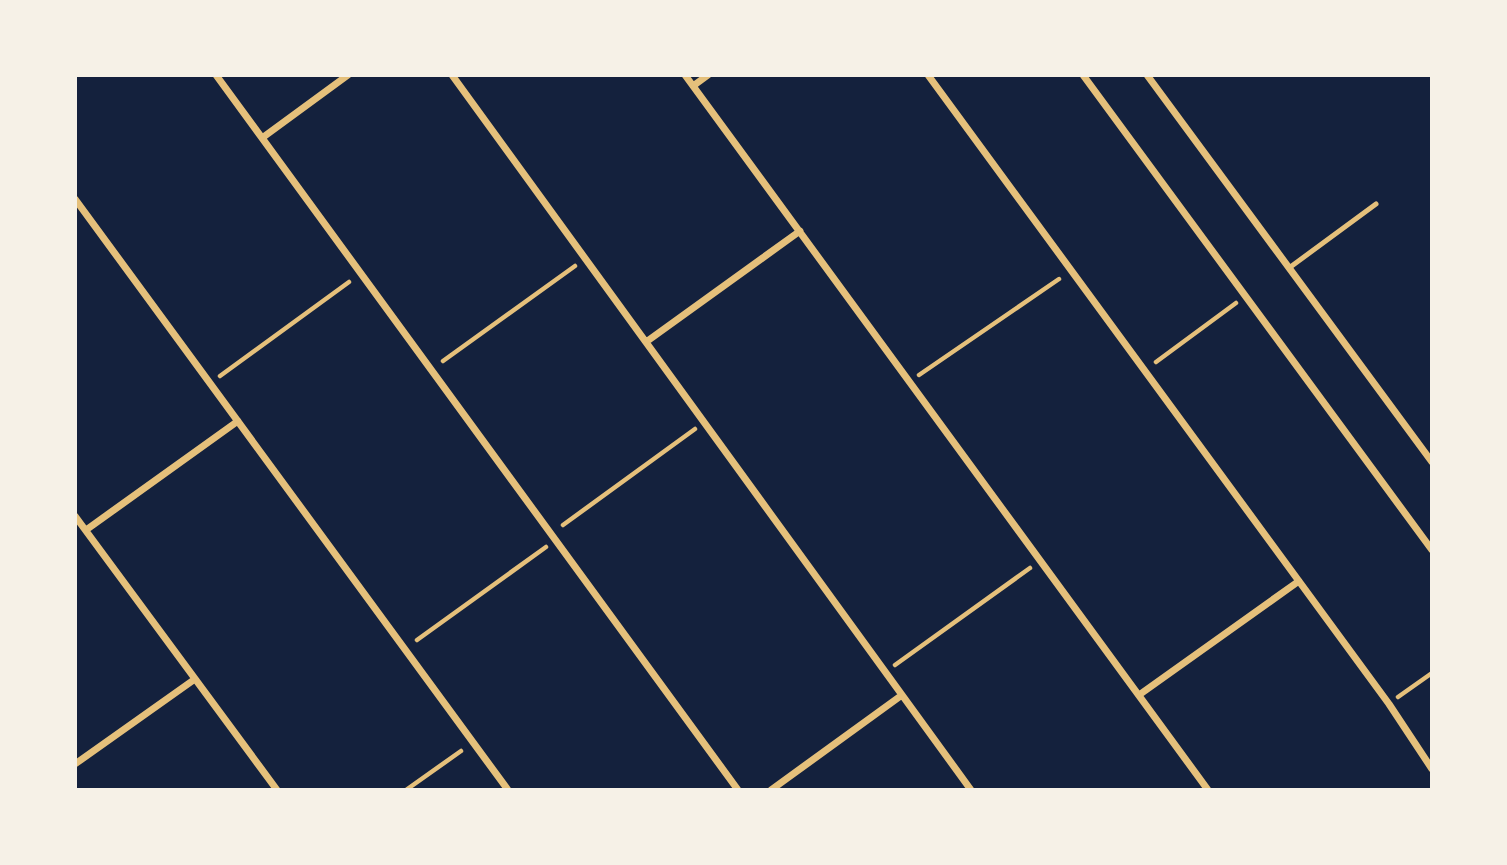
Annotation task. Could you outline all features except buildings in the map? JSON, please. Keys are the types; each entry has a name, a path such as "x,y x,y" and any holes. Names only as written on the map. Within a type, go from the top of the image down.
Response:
{"street":[{"path":"216,75 738,790"},
{"path":"262,138 348,75"},
{"path":"452,75 971,790"},
{"path":"685,75 1208,790"},
{"path":"693,86 708,75"},
{"path":"928,75 1389,704 1432,769"},
{"path":"1083,75 1432,550"},
{"path":"1147,75 1432,462"},
{"path":"75,198 508,790"},
{"path":"646,342 800,231"},
{"path":"86,530 238,421"},
{"path":"75,516 277,790"},
{"path":"1139,695 1299,581"},
{"path":"75,764 195,679"},
{"path":"771,790 902,695"}],"lane":[{"path":"1289,268 1376,204"}],"path":[{"path":"431,370 585,258"},
{"path":"910,382 1071,270"},
{"path":"210,383 361,274"},
{"path":"1144,370 1245,296"},
{"path":"405,649 704,422"},
{"path":"886,672 1040,561"},
{"path":"1389,704 1432,673"},
{"path":"406,790 473,742"}]}
